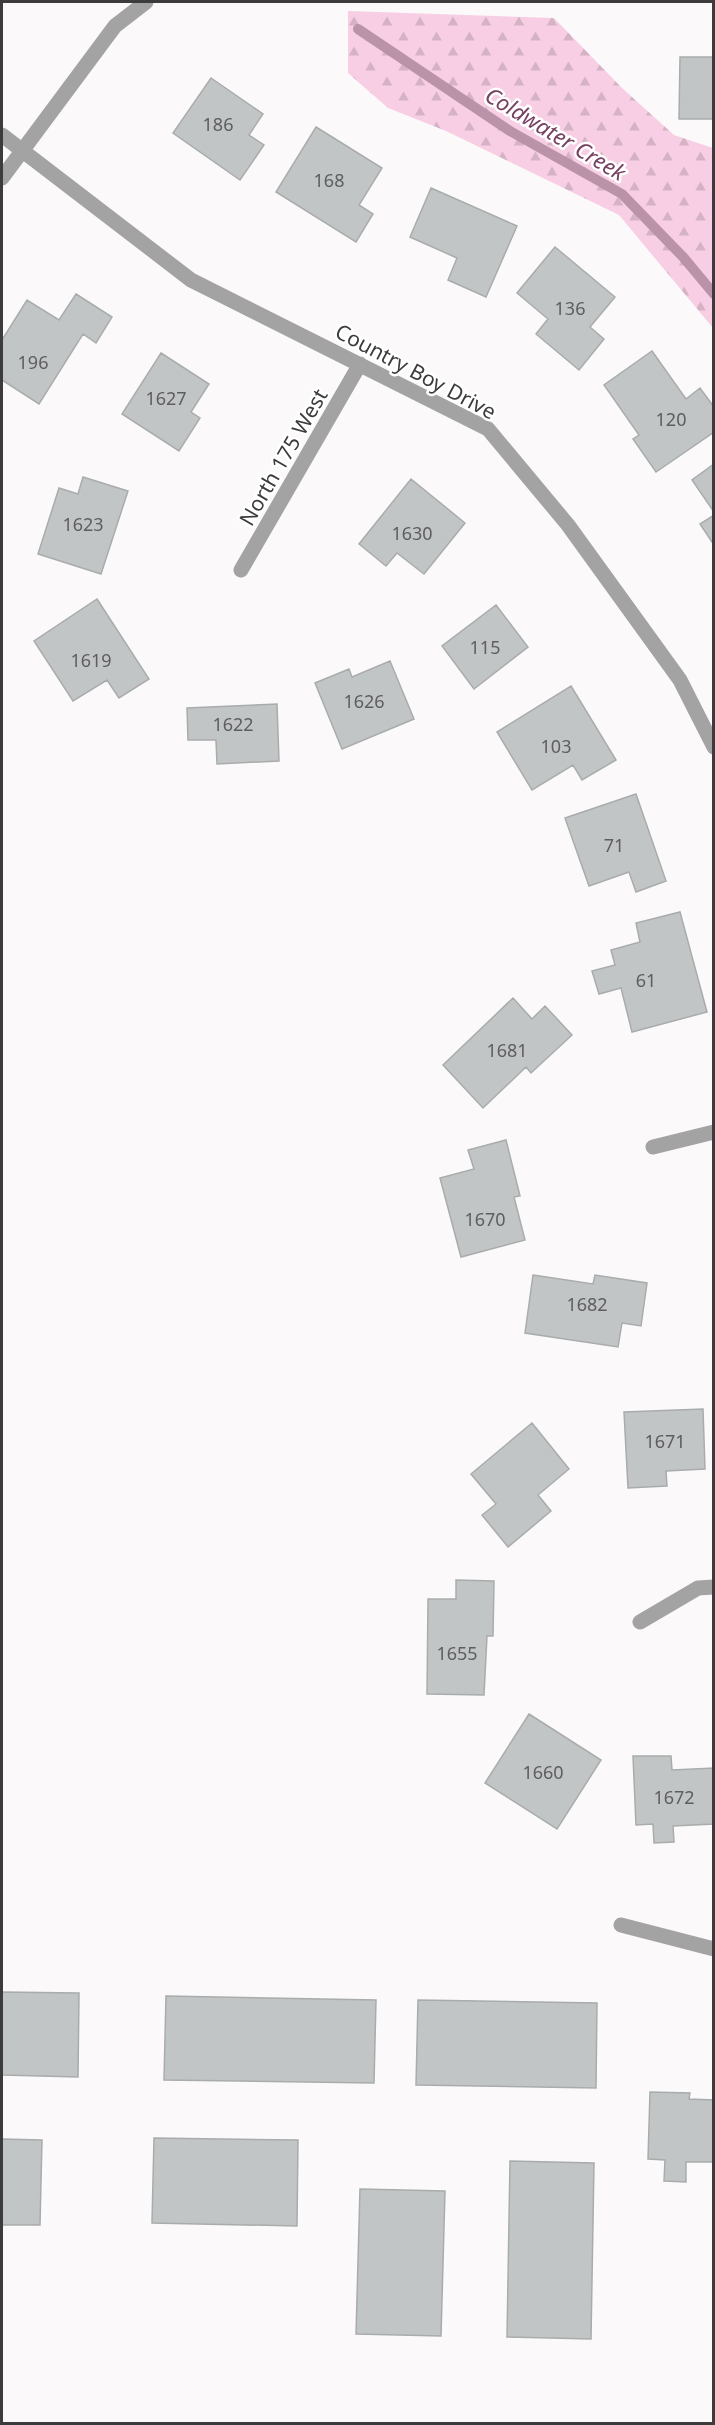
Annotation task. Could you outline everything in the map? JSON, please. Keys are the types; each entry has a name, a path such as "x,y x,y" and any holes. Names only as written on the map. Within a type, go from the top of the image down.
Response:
{"street":[{"path":"2,178 115,26 147,2"},
{"name":"Country Boy Drive","path":"2,135 191,280 488,429 568,525 681,680 714,747"},
{"name":"North 175 West","path":"241,570 360,364"},
{"path":"653,1147 714,1132"},
{"path":"640,1622 699,1588 714,1587"},
{"path":"621,1925 714,1949"}],"green space":[{"path":"348,11 554,18 622,88 674,135 713,148 713,328 619,215 446,131 388,108 348,73"}],"building":[{"path":"680,57 714,57 714,119 679,119"},
{"path":"211,78 263,114 249,135 264,145 240,180 173,133"},
{"path":"316,127 382,168 359,205 373,214 356,242 276,192"},
{"path":"431,188 517,226 486,297 448,280 457,258 410,237"},
{"path":"555,247 615,297 590,327 604,339 579,370 536,334 548,319 517,293"},
{"path":"76,294 112,317 96,343 83,334 39,404 2,380 2,340 27,300 59,320"},
{"path":"652,351 686,399 700,388 714,407 714,432 656,472 633,439 639,435 604,385"},
{"path":"161,353 209,384 191,412 200,418 179,451 122,414"},
{"path":"714,464 714,512 692,480"},
{"path":"83,477 128,491 101,574 38,554 59,488 78,494"},
{"path":"411,479 465,523 424,574 397,553 386,566 359,544"},
{"path":"714,515 714,545 700,524"},
{"path":"97,599 149,679 119,698 107,680 73,701 34,641"},
{"path":"496,605 528,647 474,689 442,646"},
{"path":"390,661 414,719 342,749 315,683 349,669 352,677"},
{"path":"571,686 616,760 582,780 573,765 532,790 497,732"},
{"path":"277,704 279,761 217,764 216,740 188,740 187,708"},
{"path":"636,794 666,881 636,892 629,872 589,886 565,818"},
{"path":"680,912 707,1012 632,1032 621,988 599,994 592,971 615,965 611,950 640,942 636,923"},
{"path":"513,998 532,1019 545,1006 572,1035 531,1073 526,1067 483,1108 443,1065"},
{"path":"506,1140 520,1196 514,1197 525,1240 461,1257 440,1178 474,1169 468,1150"},
{"path":"533,1275 593,1284 595,1275 647,1283 641,1326 622,1323 618,1347 525,1333"},
{"path":"703,1409 705,1469 666,1471 667,1486 628,1488 624,1412"},
{"path":"532,1423 569,1469 538,1495 551,1511 508,1547 482,1515 496,1504 471,1474"},
{"path":"456,1580 494,1581 493,1636 487,1636 484,1695 427,1694 428,1599 456,1599"},
{"path":"529,1714 601,1760 557,1829 485,1783"},
{"path":"633,1756 671,1756 672,1770 714,1768 714,1824 673,1826 674,1842 654,1843 653,1824 636,1825"},
{"path":"2,1992 79,1993 78,2077 2,2075"},
{"path":"166,1996 376,2000 374,2083 164,2080"},
{"path":"418,2000 597,2003 596,2088 416,2085"},
{"path":"650,2092 690,2093 689,2099 714,2100 714,2162 686,2162 686,2182 664,2181 665,2160 648,2159"},
{"path":"154,2138 298,2140 297,2226 152,2223"},
{"path":"2,2139 42,2140 40,2225 2,2225"},
{"path":"510,2161 594,2163 591,2339 507,2337"},
{"path":"360,2189 445,2191 441,2336 356,2334"}],"waterway":[{"name":"Coldwater Creek","path":"358,29 510,131 622,194 684,258 714,294"}]}
